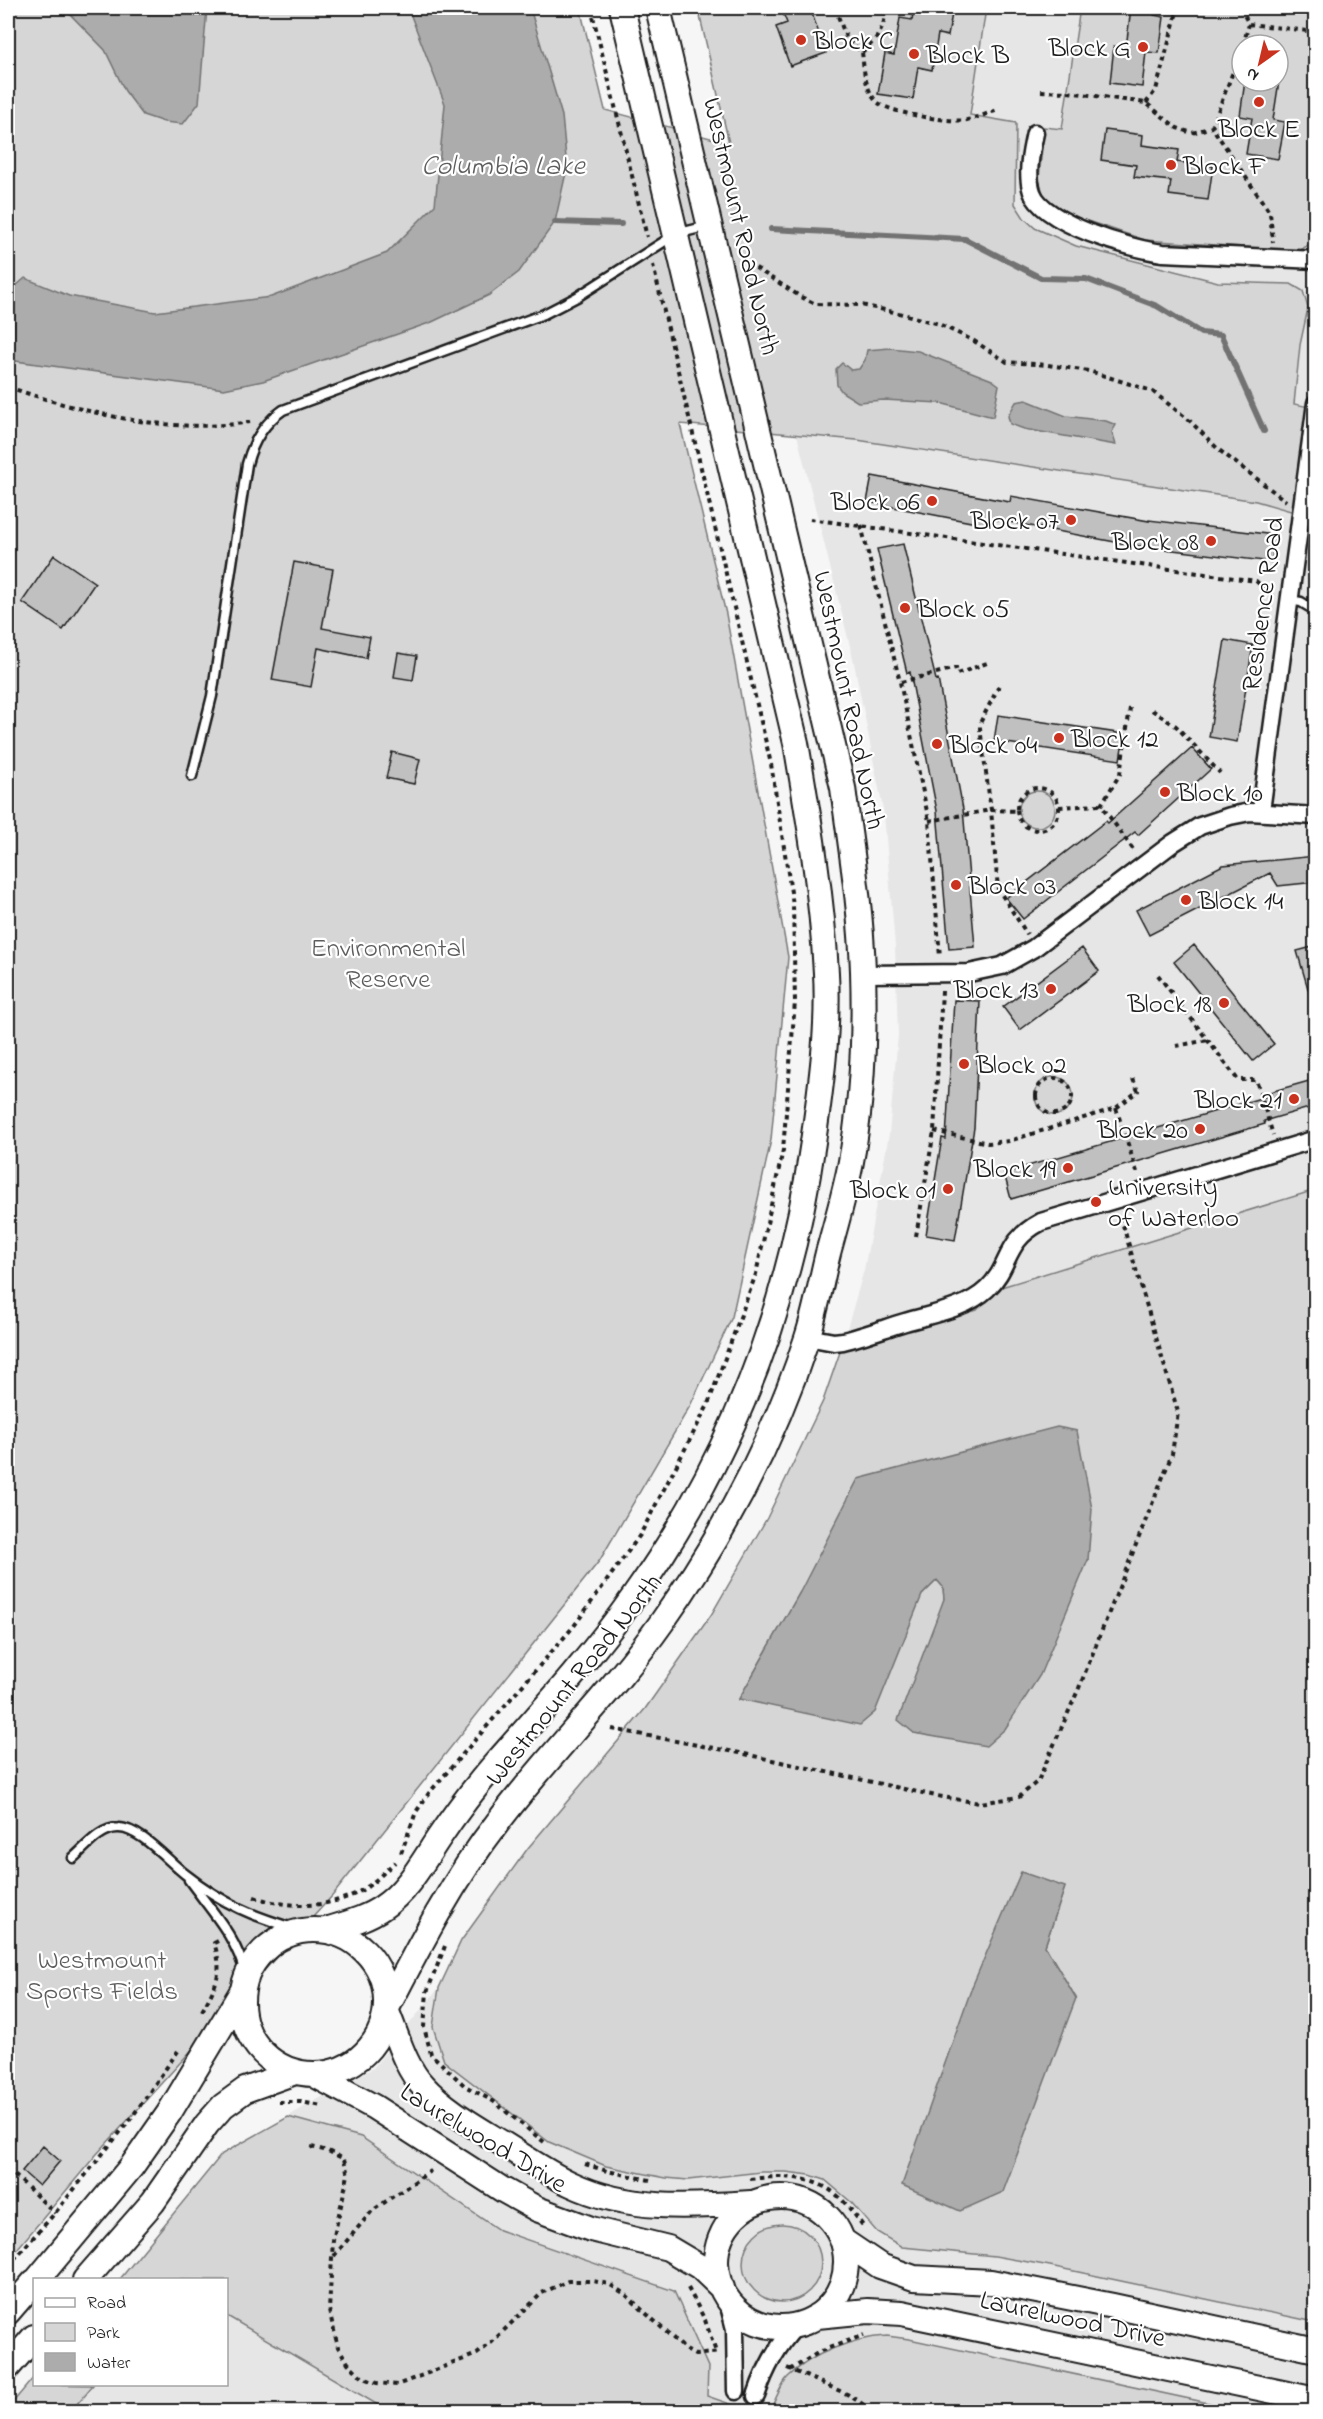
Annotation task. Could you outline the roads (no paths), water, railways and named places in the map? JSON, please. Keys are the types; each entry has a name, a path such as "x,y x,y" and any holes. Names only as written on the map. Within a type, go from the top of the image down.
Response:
{"main road":[{"name":"Westmount Road North","path":"326,1930 369,1916 399,1893 419,1869 468,1796 574,1675 636,1595 661,1557 718,1455 757,1368 785,1283 807,1184 822,1073 826,976 815,857 796,743 622,8"},
{"name":"Westmount Road North","path":"387,2010 445,1899 495,1825 624,1672 662,1623 700,1566 731,1513 785,1399 807,1337 850,1167 858,1111 863,974 860,912 843,788 658,8"},
{"path":"39,2278 132,2166 169,2113 255,1960 267,1946 283,1936 300,1930 326,1930 347,1937 364,1949 378,1966 386,1987 387,2010 381,2032 369,2050 354,2063 333,2071 304,2073 245,2090 223,2106 207,2124 153,2202 87,2278"},
{"path":"244,1983 242,2012 248,2032 260,2050 276,2063 304,2073"},
{"name":"Laurelwood Drive","path":"387,2010 411,2067 423,2086 448,2108 482,2131 571,2184 610,2199 632,2203 697,2207 748,2191"},
{"name":"Laurelwood Drive","path":"304,2073 375,2107 503,2190 537,2209 591,2229 668,2248 700,2267 725,2295"},
{"path":"748,2191 799,2199 818,2208 834,2222 843,2241 847,2262 843,2283 833,2302 807,2320 774,2326 753,2320 725,2295 717,2268 718,2247 725,2228 748,2191"},
{"name":"Laurelwood Drive","path":"843,2241 880,2266 914,2278 991,2282 1316,2350"},
{"path":"8,2312 33,2284"},
{"name":"Laurelwood Drive","path":"807,2320 868,2311 902,2313 1316,2400"},
{"path":"8,2367 33,2338"}],"street":[{"path":"1035,133 1029,176 1032,194 1045,210 1094,235 1139,250 1163,253 1316,260"},
{"name":"Residence Road","path":"1261,812 1316,403"},
{"path":"863,974 969,973 1002,966 1034,948 1145,864 1200,826 1230,816 1261,812 1316,816"},
{"path":"807,1337 834,1342 843,1341 968,1302 992,1284 1014,1244 1029,1229 1041,1222 1316,1139"},
{"path":"725,2295 735,2329 736,2391"},
{"path":"756,2396 770,2360 781,2341 807,2320"}],"lane":[{"path":"192,776 212,696 247,464 251,447 271,418 283,410 544,314 577,297 676,234 711,225"},
{"path":"1288,605 1301,602 1316,611"},
{"path":"73,1858 101,1834 117,1827 125,1828 141,1836 186,1875 245,1913 300,1930"},
{"path":"186,1875 229,1933 242,1961 244,1983"}],"water":[{"path":"64,8 207,8 199,103 183,124 164,122 143,115 125,91 105,50"},
{"name":"Columbia Lake","path":"408,8 530,8 562,116 567,168 555,222 519,272 489,295 432,322 263,381 224,389 8,360 8,293 25,278 69,296 155,312 271,297 387,253 435,205 445,104"},
{"path":"890,348 918,351 992,380 999,385 993,417 940,403 884,400 858,402 842,392 837,385 836,369 842,363 851,370 859,369 865,360 867,350"},
{"path":"1026,400 1066,416 1106,421 1116,425 1112,432 1116,445 1024,429 1010,424 1008,416 1016,402"},
{"path":"1057,1427 1077,1431 1092,1509 1088,1560 1040,1675 1005,1729 986,1746 914,1733 898,1720 944,1599 943,1587 937,1580 922,1595 875,1712 860,1725 739,1699 800,1592 858,1479"},
{"path":"1021,1872 1065,1887 1045,1946 1076,1998 1003,2192 960,2211 902,2185 972,1987"}],"waterway":[{"path":"555,222 621,224"},
{"path":"771,229 965,239 1041,278 1086,279 1157,306 1201,333 1221,335 1264,431"}],"place":[{"name":"Block C","path":"801,40"},
{"name":"Block G","path":"1143,47"},
{"name":"Block B","path":"914,54"},
{"name":"Block E","path":"1259,102"},
{"name":"Block F","path":"1171,165"},
{"name":"Block 06","path":"932,501"},
{"name":"Block 07","path":"1071,520"},
{"name":"Block 08","path":"1211,541"},
{"name":"Block 05","path":"905,608"},
{"name":"Block 12","path":"1059,738"},
{"name":"Block 04","path":"937,744"},
{"name":"Block 10","path":"1165,792"},
{"name":"Block 03","path":"956,885"},
{"name":"Block 14","path":"1186,900"},
{"name":"Block 13","path":"1051,989"},
{"name":"Block 18","path":"1224,1003"},
{"name":"Block 02","path":"964,1064"},
{"name":"Block 21","path":"1294,1099"},
{"name":"Block 20","path":"1200,1129"},
{"name":"Block 19","path":"1068,1168"},
{"name":"Block 01","path":"948,1189"},
{"name":"University of Waterloo","path":"1096,1202"}],"park label":[{"name":"Environmental Reserve","path":"388,962"},
{"name":"Westmount Sports Fields","path":"102,1974"}]}
